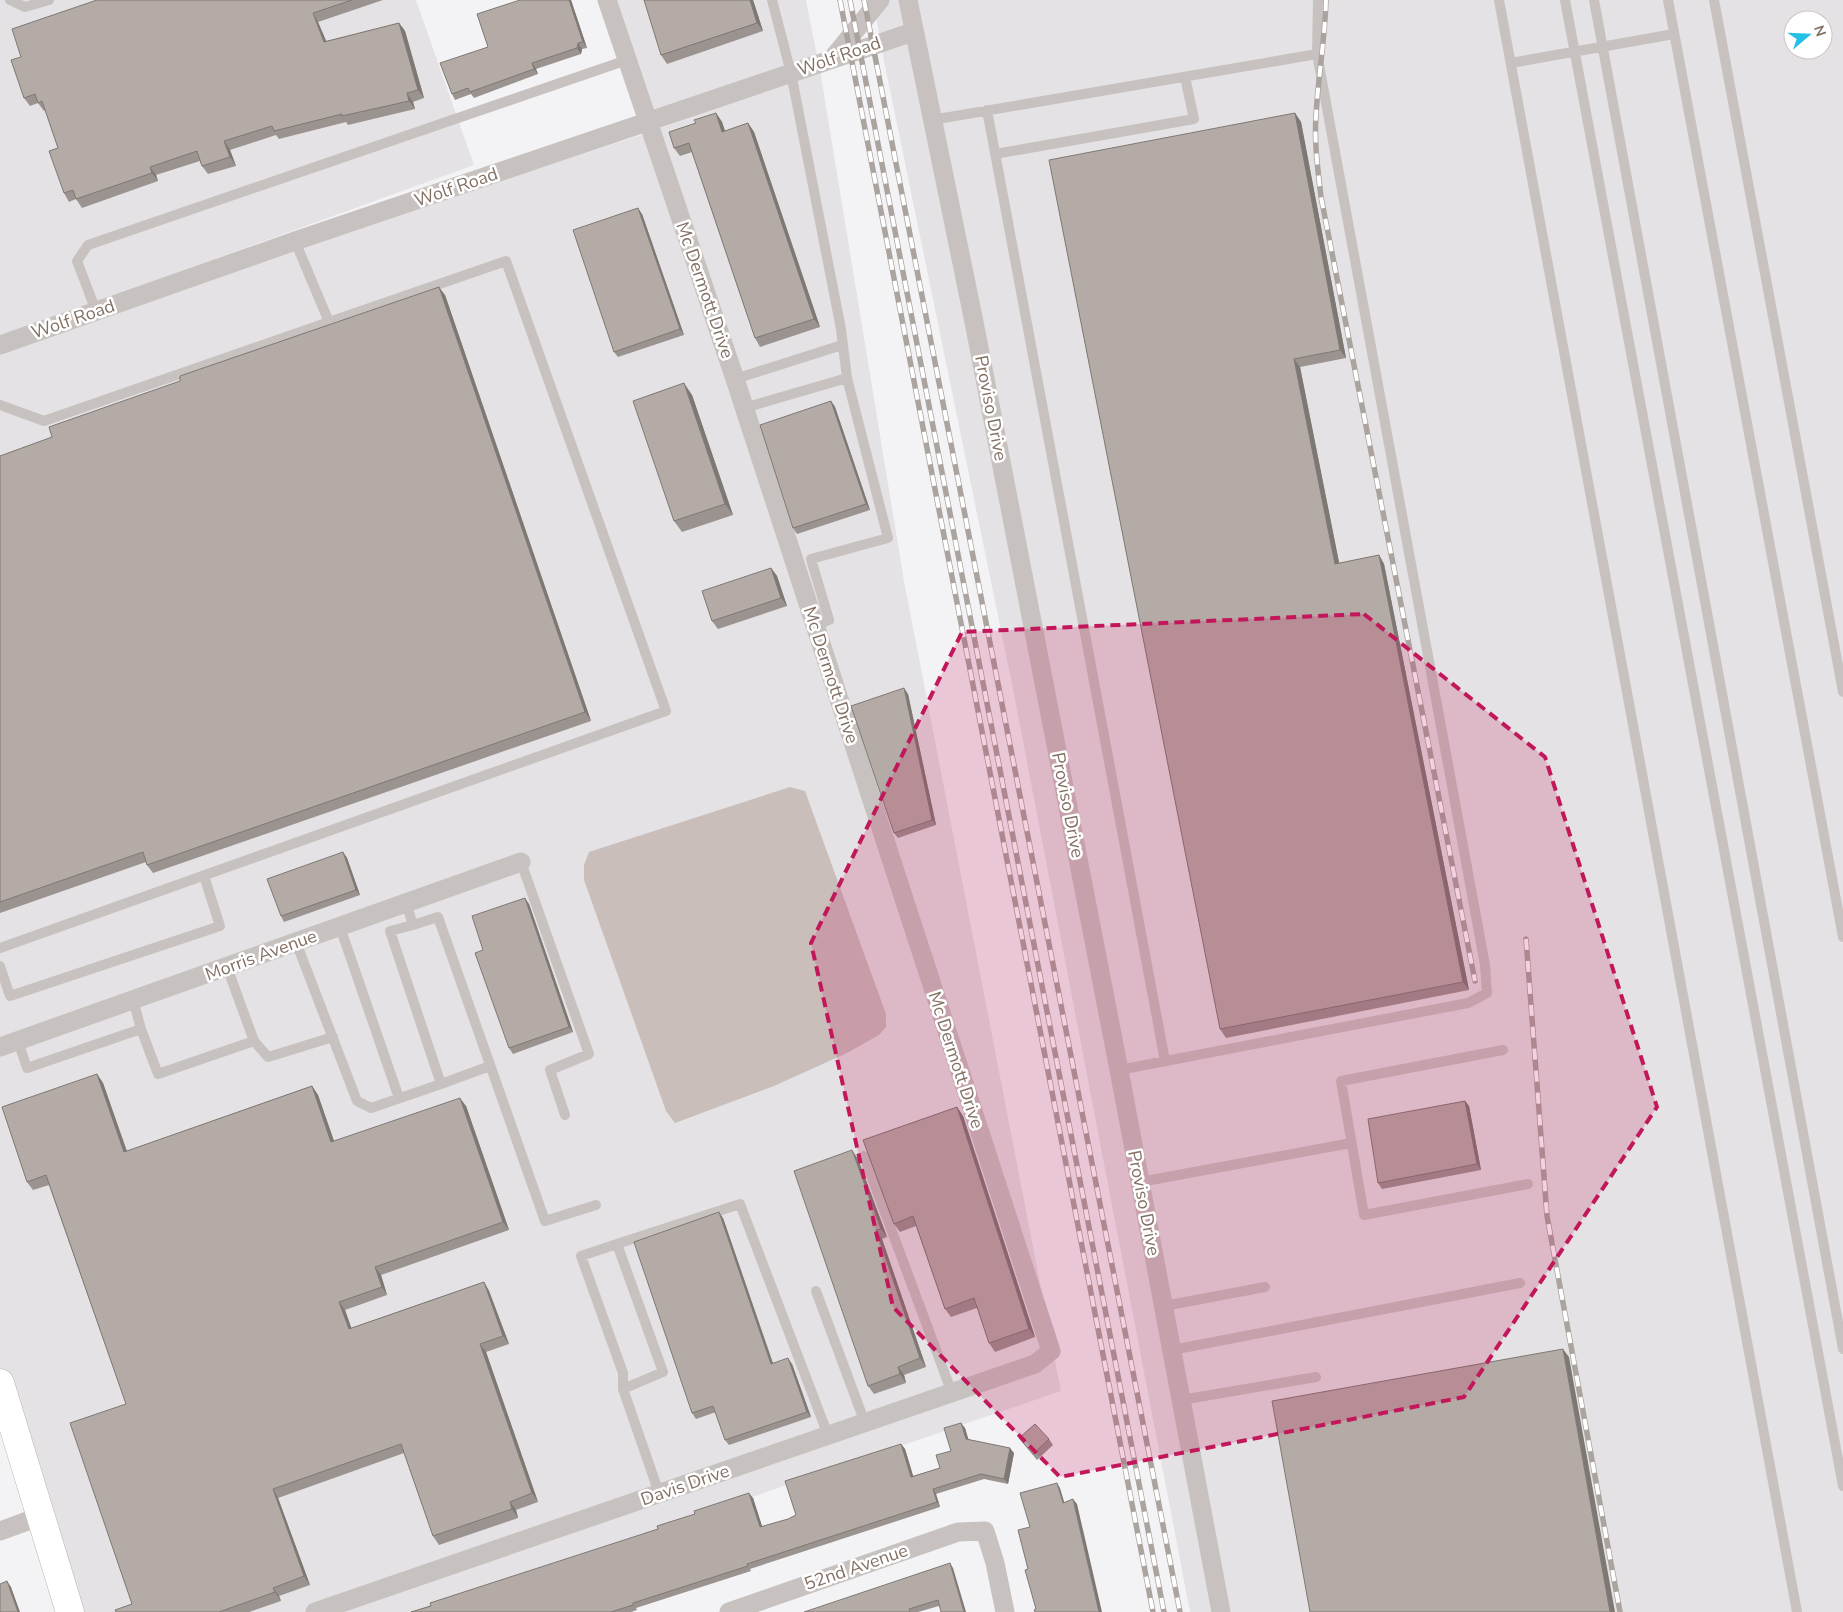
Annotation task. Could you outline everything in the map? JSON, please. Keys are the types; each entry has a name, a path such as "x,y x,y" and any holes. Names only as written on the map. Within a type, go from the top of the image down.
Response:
{"main road":[{"path":"0,1383 70,1612"}],"street":[{"name":"Mc Dermott Drive","path":"607,0 735,378 1051,1351"},
{"path":"832,59 880,0"},
{"name":"Proviso Drive","path":"908,0 913,32 973,317 1119,1070 1221,1612"},
{"name":"Wolf Road","path":"0,345 295,241 913,32"},
{"name":"Morris Avenue","path":"0,1047 521,862"},
{"name":"Davis Drive","path":"315,1612 1034,1364 1051,1351"},
{"path":"0,1531 40,1516"},
{"name":"52nd Avenue","path":"729,1612 958,1532 985,1531 996,1563 1005,1612"}],"lane":[{"path":"10,0 24,8 49,0"},
{"path":"772,0 791,73 847,378 888,538 810,558 830,620 815,626"},
{"path":"1119,1070 1468,1003 1487,992 1483,955 1318,54 1318,0"},
{"path":"1499,0 1797,1612"},
{"path":"1565,0 1843,1486"},
{"path":"1594,0 1843,1349"},
{"path":"1668,0 1843,937"},
{"path":"1714,0 1843,692"},
{"path":"1511,63 1674,34"},
{"path":"932,120 1318,54"},
{"path":"96,311 77,261 88,244 627,60"},
{"path":"995,154 1194,119 1185,76"},
{"path":"987,110 1165,1061"},
{"path":"295,241 329,322"},
{"path":"0,405 44,421 506,261 666,711 0,948"},
{"path":"735,378 842,345"},
{"path":"744,408 847,378"},
{"path":"521,862 589,1054 550,1070 566,1115"},
{"path":"0,966 10,996 220,926 204,876"},
{"path":"406,903 413,925"},
{"path":"441,1084 390,931 438,917 545,1221 596,1205"},
{"path":"340,927 399,1098"},
{"path":"296,942 357,1101 371,1108 490,1066"},
{"path":"228,966 254,1041 268,1057 332,1037"},
{"path":"133,1000 141,1029 158,1074 254,1041"},
{"path":"18,1041 27,1068 141,1029"},
{"path":"1503,1050 1341,1081 1364,1215 1528,1184"},
{"path":"1140,1182 1352,1143"},
{"path":"864,1156 952,1393"},
{"path":"659,1493 623,1389 623,1373 581,1256 740,1204 828,1435"},
{"path":"617,1244 663,1372 623,1389"},
{"path":"1172,1350 1520,1284"},
{"path":"1164,1306 1265,1287"},
{"path":"816,1291 865,1423"},
{"path":"1181,1400 1316,1377"}],"highlighted area":[{"path":"1364,614 1545,757 1657,1107 1464,1397 1060,1477 893,1307 811,943 962,632"}],"shaded area":[{"path":"0,0 416,0 474,165 0,337"},
{"path":"614,0 806,0 817,56 653,116"},
{"path":"873,0 1843,0 1843,1612 1190,1612 1012,684"},
{"path":"820,70 904,581 1061,1391 417,1612 70,1612 0,1376 0,353 359,227 644,134"},
{"path":"790,787 805,791 886,1014 886,1027 879,1035 847,1053 774,1086 675,1123 666,1111 584,880 584,865 589,852"}],"building":[{"path":"97,0 352,0 313,13 324,42 399,23 418,90 407,93 409,101 342,116 342,114 274,131 272,126 224,141 230,157 202,166 197,151 150,167 152,173 76,199 73,190 64,193 49,151 58,148 42,101 38,103 35,94 24,98 11,60 21,57 12,29"},
{"path":"520,0 569,0 583,42 578,43 577,48 532,63 534,69 470,92 468,88 452,94 440,63 488,47 477,14"},
{"path":"644,0 750,0 757,23 661,55"},
{"path":"716,113 722,132 748,123 814,319 755,338 689,143 674,148 669,132 696,123 694,120"},
{"path":"1295,113 1340,350 1294,359 1335,564 1379,555 1463,982 1220,1029 1049,160"},
{"path":"638,208 680,329 614,352 573,230"},
{"path":"439,287 585,712 147,865 143,852 0,902 0,456 52,437 49,427 180,381 180,376"},
{"path":"684,383 725,504 674,521 633,401"},
{"path":"831,401 866,504 793,528 760,425"},
{"path":"771,568 781,598 712,621 702,591"},
{"path":"904,688 932,820 894,833 851,706"},
{"path":"343,852 356,890 281,916 267,879"},
{"path":"525,898 569,1027 509,1048 475,953 483,950 472,916"},
{"path":"97,1074 124,1152 312,1086 331,1142 460,1098 503,1222 375,1267 382,1287 339,1302 349,1329 484,1282 503,1336 480,1344 532,1493 510,1502 512,1509 433,1536 401,1444 273,1489 304,1576 273,1588 275,1592 219,1612 116,1612 115,1610 132,1604 70,1423 126,1404 46,1175 27,1182 2,1107"},
{"path":"1465,1101 1477,1164 1378,1183 1368,1119"},
{"path":"957,1107 1029,1329 989,1343 974,1298 945,1309 913,1216 894,1224 863,1140"},
{"path":"852,1150 881,1229 876,1230 920,1358 898,1367 900,1374 868,1386 794,1171"},
{"path":"719,1212 771,1364 788,1358 807,1412 725,1440 713,1406 692,1413 634,1242"},
{"path":"1563,1349 1610,1612 1310,1612 1272,1401"},
{"path":"961,1423 966,1439 1010,1448 1004,1479 981,1474 933,1489 937,1502 747,1564 748,1566 633,1603 633,1605 611,1612 411,1612 431,1606 430,1603 658,1529 657,1526 695,1514 694,1511 749,1493 760,1527 788,1519 796,1515 785,1481 901,1444 911,1477 940,1468 936,1455 951,1451 944,1428"},
{"path":"1035,1424 1049,1439 1033,1454 1019,1438"},
{"path":"1057,1483 1063,1503 1073,1499 1099,1612 1035,1612 1034,1610 1036,1609 1025,1570 1028,1569 1018,1530 1030,1527 1020,1493"},
{"path":"950,1563 964,1612 941,1612 938,1600 909,1609 910,1612 804,1612"},
{"path":"7,1581 18,1612 0,1612 0,1584"}],"railway":[{"path":"840,0 1153,1612"},
{"path":"850,0 1164,1612"},
{"path":"864,0 1180,1612"},
{"path":"1326,0 1316,126 1321,197 1475,981"},
{"path":"1526,939 1547,1216 1620,1612"}]}
